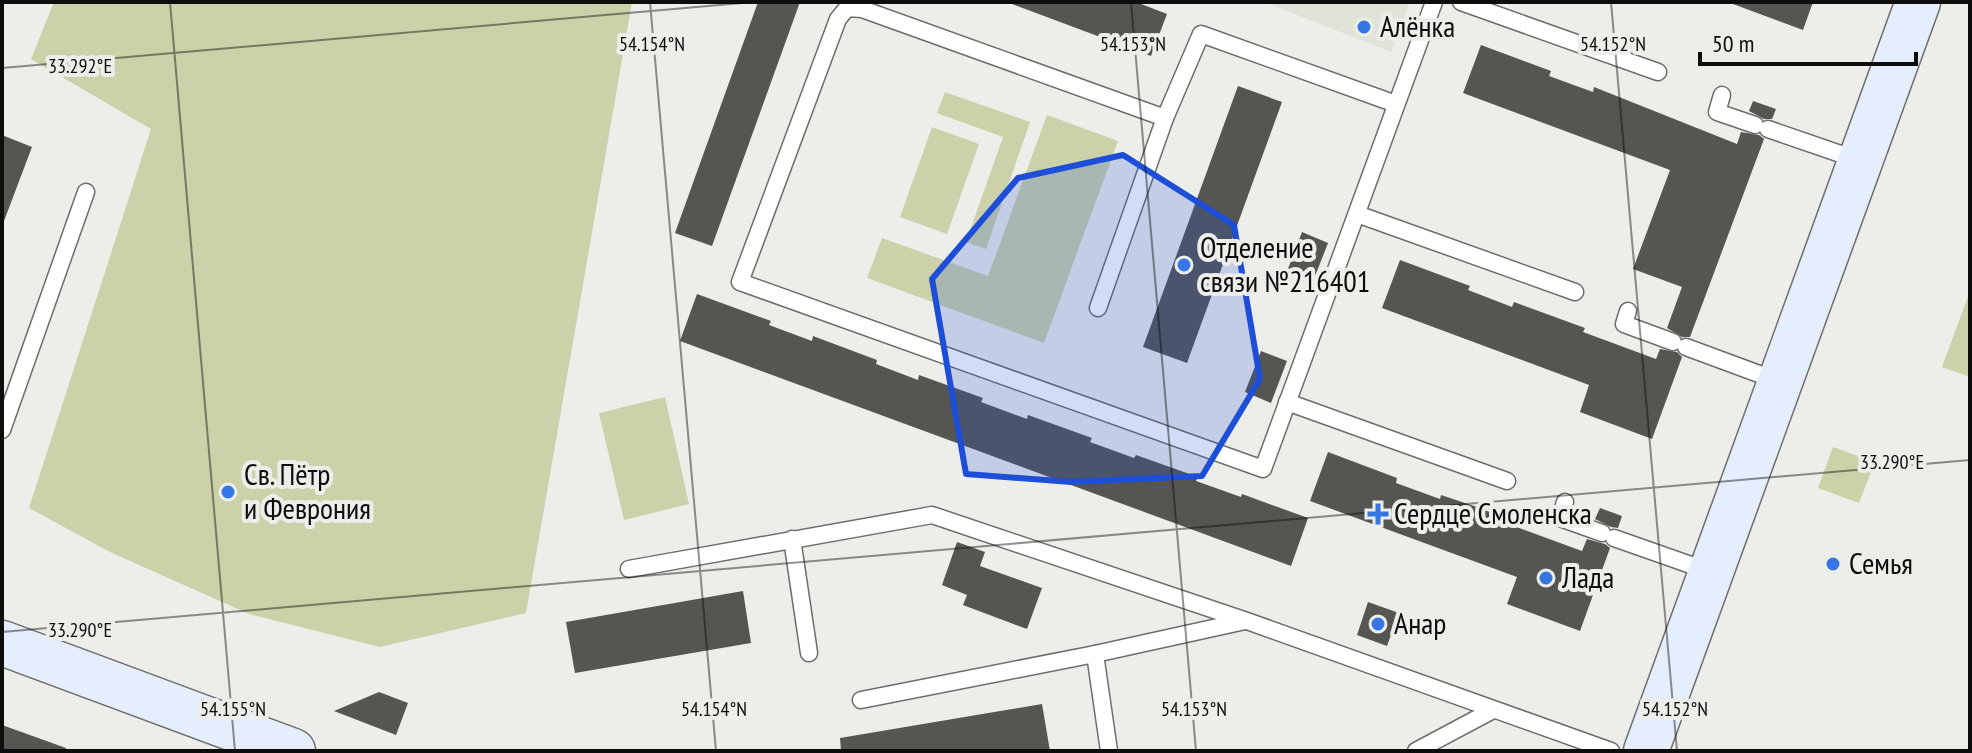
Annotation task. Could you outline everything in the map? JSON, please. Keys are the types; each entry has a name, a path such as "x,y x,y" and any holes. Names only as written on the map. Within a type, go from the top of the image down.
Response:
{"street":[{"path":"1646,751 1918,2"},
{"path":"2,643 293,751"}],"lane":[{"path":"1165,118 862,9 847,8 838,19 740,282 1263,469 1434,2"},
{"path":"1461,2 1658,72"},
{"path":"1098,308 1165,118 1201,34 1396,104"},
{"path":"1722,95 1717,112 1859,160"},
{"path":"4,418 86,192"},
{"path":"1357,214 1575,292"},
{"path":"1628,311 1624,324 1778,381"},
{"path":"1287,402 1507,481"},
{"path":"1565,502 1560,518 1709,571"},
{"path":"629,569 932,515 1247,621 1611,751"},
{"path":"792,539 809,653"},
{"path":"861,700 1247,621"},
{"path":"1095,654 1109,751"},
{"path":"1416,751 1493,710"}],"highlighted area":[{"path":"1123,155 1234,225 1260,379 1202,476 1071,482 966,474 932,279 1018,178"}],"shaded area":[{"name":"Алёнка","path":"1264,2 1410,2 1391,52"}],"green space":[{"path":"54,2 632,2 526,613 380,647 249,614 110,552 29,508 151,129 31,59"},
{"path":"945,92 1030,122 986,249 966,242 1003,137 937,113"},
{"path":"1047,115 1118,141 1044,343 867,278 882,238 988,276"},
{"path":"932,127 979,144 947,234 900,217"},
{"path":"1970,291 1970,377 1942,367"},
{"path":"665,397 689,504 624,520 599,413"},
{"path":"1833,447 1875,462 1859,503 1818,488"}],"building":[{"path":"758,2 800,2 712,246 675,233"},
{"path":"1012,2 1136,2 1167,14 1151,56"},
{"path":"1733,2 1813,2 1803,30"},
{"path":"1481,45 1551,71 1549,76 1593,92 1594,87 1737,144 1741,132 1764,139 1690,337 1682,337 1667,328 1682,287 1633,269 1670,170 1463,93"},
{"path":"1238,86 1282,102 1187,363 1143,347"},
{"path":"1753,101 1776,109 1772,119 1764,119 1749,111"},
{"path":"2,135 32,147 4,221 2,220"},
{"path":"1302,232 1328,243 1312,284 1286,274"},
{"path":"1400,260 1470,286 1468,290 1512,307 1514,302 1585,328 1583,332 1656,359 1660,349 1677,352 1682,357 1652,439 1580,412 1589,385 1382,308"},
{"path":"697,294 771,321 769,325 812,341 813,336 877,360 876,364 918,380 919,375 983,398 981,402 1027,419 1028,415 1092,438 1090,442 1198,477 1196,481 1308,518 1291,566 680,341"},
{"path":"1261,351 1287,361 1271,403 1245,392"},
{"path":"1328,452 1397,478 1396,483 1440,499 1441,495 1477,507 1512,521 1511,525 1582,551 1587,539 1605,544 1610,548 1580,631 1507,604 1517,577 1310,501"},
{"path":"1600,508 1622,516 1618,528 1595,519"},
{"path":"957,542 985,552 980,566 1042,588 1027,629 963,605 967,595 942,585"},
{"path":"743,591 751,643 575,673 566,622"},
{"name":"Анар","path":"1368,602 1399,613 1387,646 1357,635"},
{"path":"379,692 408,703 396,735 334,711"},
{"path":"1042,704 1050,751 841,751 840,738"},
{"path":"2,725 66,748 65,751 2,751"}],"place":[{"name":"Алёнка","path":"1364,27"},
{"name":"Отделение связи №216401","path":"1184,265"},
{"name":"Св. Пётр и Феврония","path":"228,492"},
{"name":"Сердце Смоленска","path":"1378,514"},
{"name":"Семья","path":"1833,564"},
{"name":"Лада","path":"1546,578"},
{"name":"Анар","path":"1378,624"}]}
